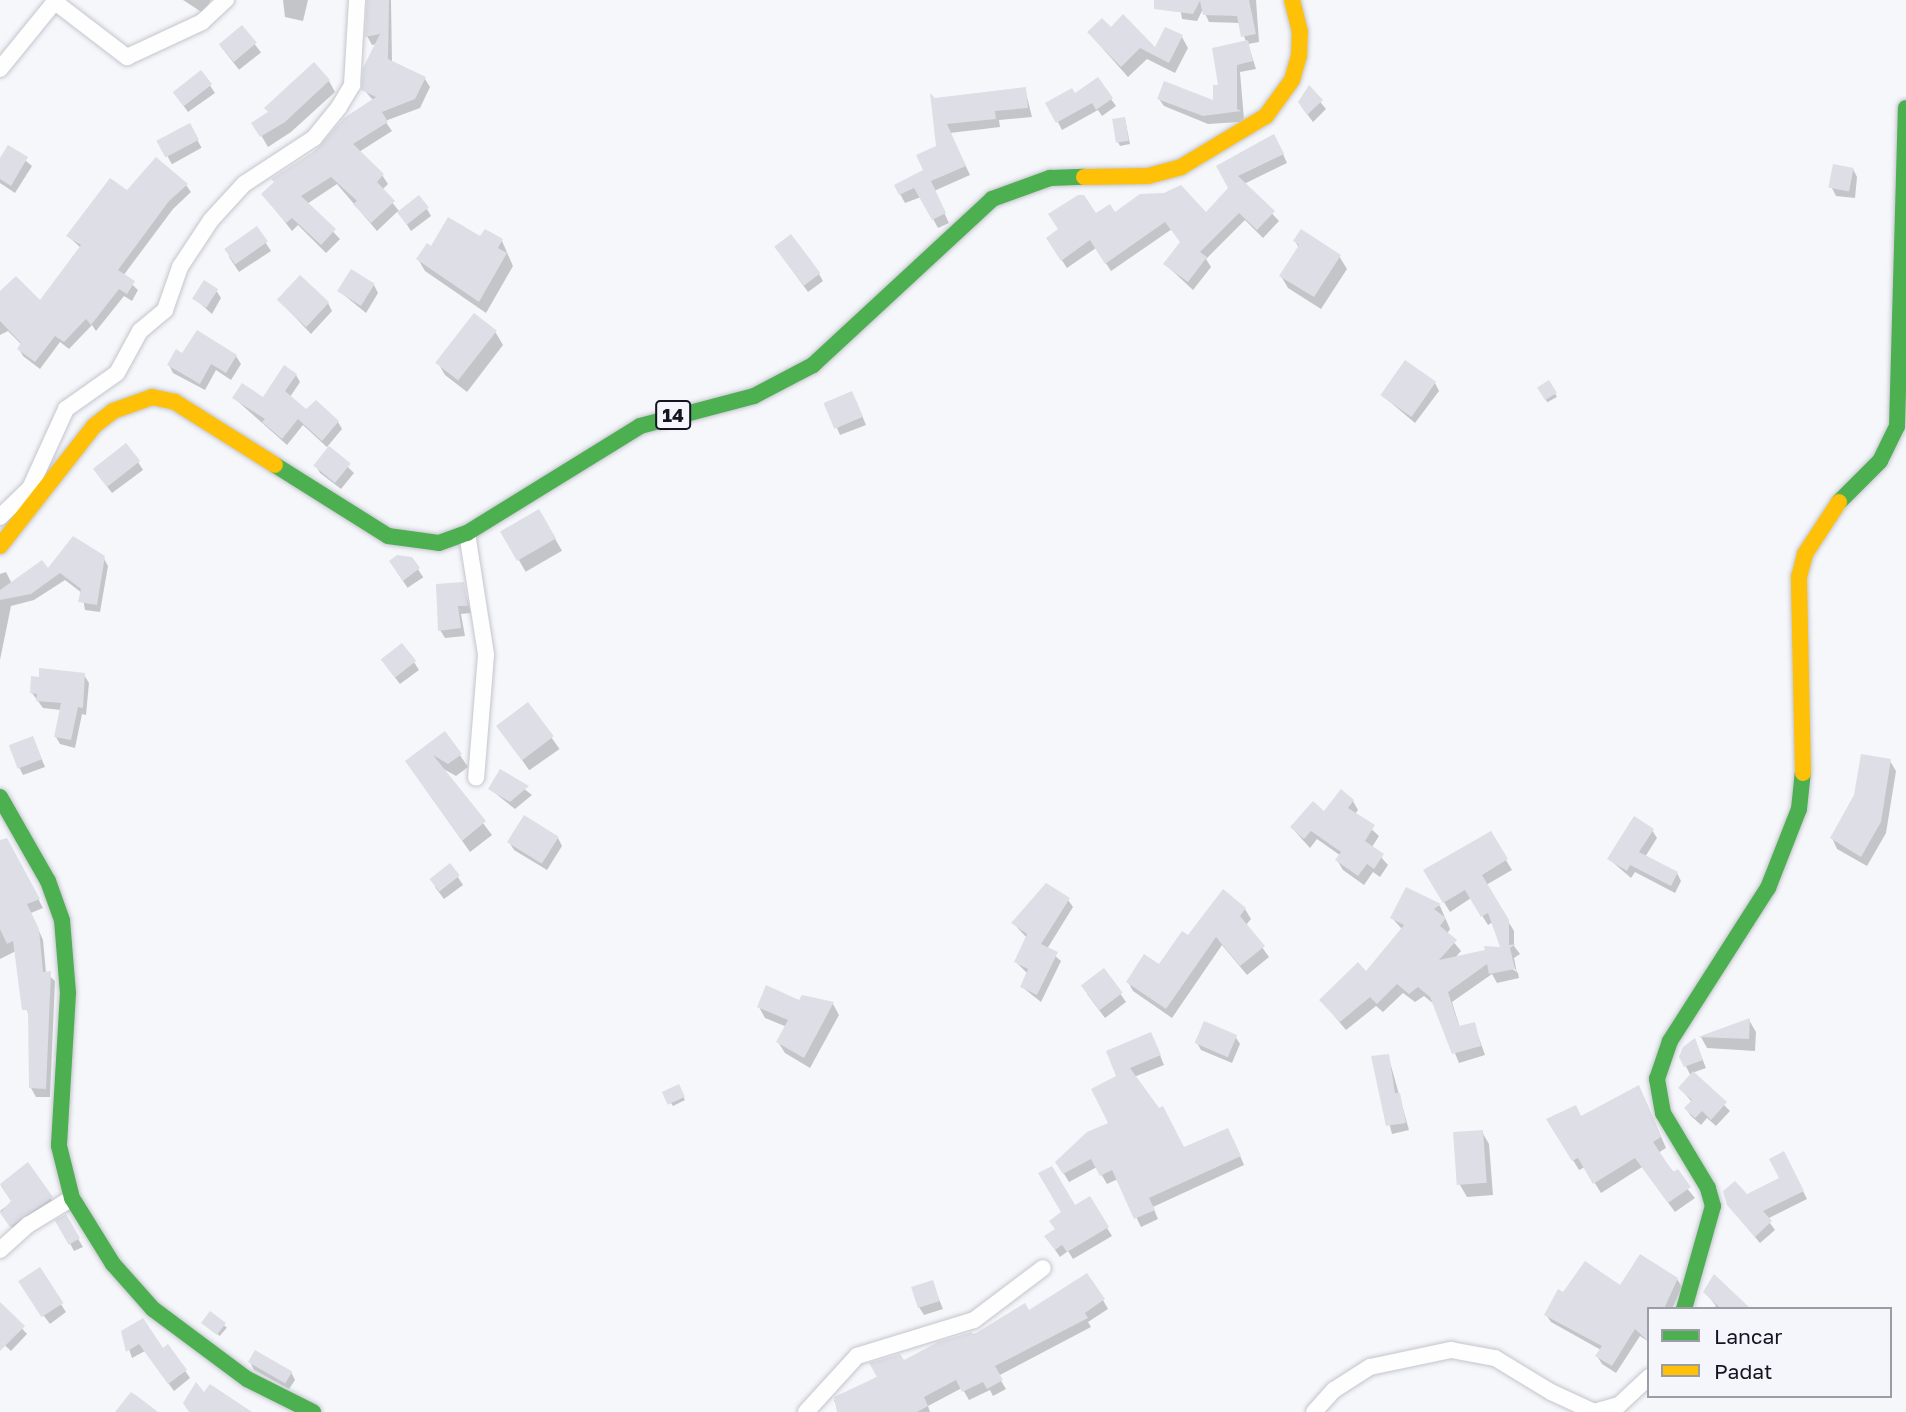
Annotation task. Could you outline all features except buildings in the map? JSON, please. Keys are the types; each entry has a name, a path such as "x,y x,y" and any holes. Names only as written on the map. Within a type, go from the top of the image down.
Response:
{"main road":[{"name":"14","path":"0,546 94,426 113,411 152,397 175,402 388,536 439,543 467,533 640,426 754,396 813,365 869,318 947,239 1000,195 1050,178 1148,176 1181,167 1266,116 1292,80 1300,32 1292,0"},
{"path":"1685,1307 1713,1206 1708,1188 1663,1113 1657,1079 1670,1041 1768,888 1799,810 1803,786 1799,577 1805,554 1829,513 1880,461 1896,426 1906,108"},
{"path":"0,797 48,881 62,920 68,993 58,1116 59,1146 72,1198 113,1264 153,1308 247,1379 313,1412"}],"street":[{"path":"0,68 55,1 127,57 202,22 226,0"},
{"path":"0,517 30,488 66,409 117,373 139,331 165,310 180,267 211,220 244,184 314,138 339,107 352,85 357,0"},
{"path":"467,533 486,655 476,778"},
{"path":"0,1250 28,1224 72,1198"},
{"path":"806,1412 857,1356 887,1343 974,1320 1044,1268"},
{"path":"1314,1412 1334,1390 1370,1367 1451,1350 1495,1358 1550,1392 1594,1412 1619,1405 1647,1379"}],"traffic: fast":[{"path":"1839,502 1880,461 1897,426 1906,108"},
{"path":"275,465 388,536 439,543 467,533 640,426 754,396 813,365 992,199 1050,178 1084,177"},
{"path":"1685,1307 1713,1206 1708,1188 1663,1113 1657,1079 1670,1041 1768,888 1799,809 1803,773"},
{"path":"0,797 48,881 62,920 68,993 59,1146 72,1198 113,1264 153,1309 247,1379 313,1412"}],"traffic: slow":[{"path":"1084,177 1148,176 1181,167 1266,116 1292,80 1299,56 1300,32 1292,0"},
{"path":"0,546 94,426 113,411 152,397 175,402 275,465"},
{"path":"1803,773 1799,577 1805,554 1839,502"}]}
